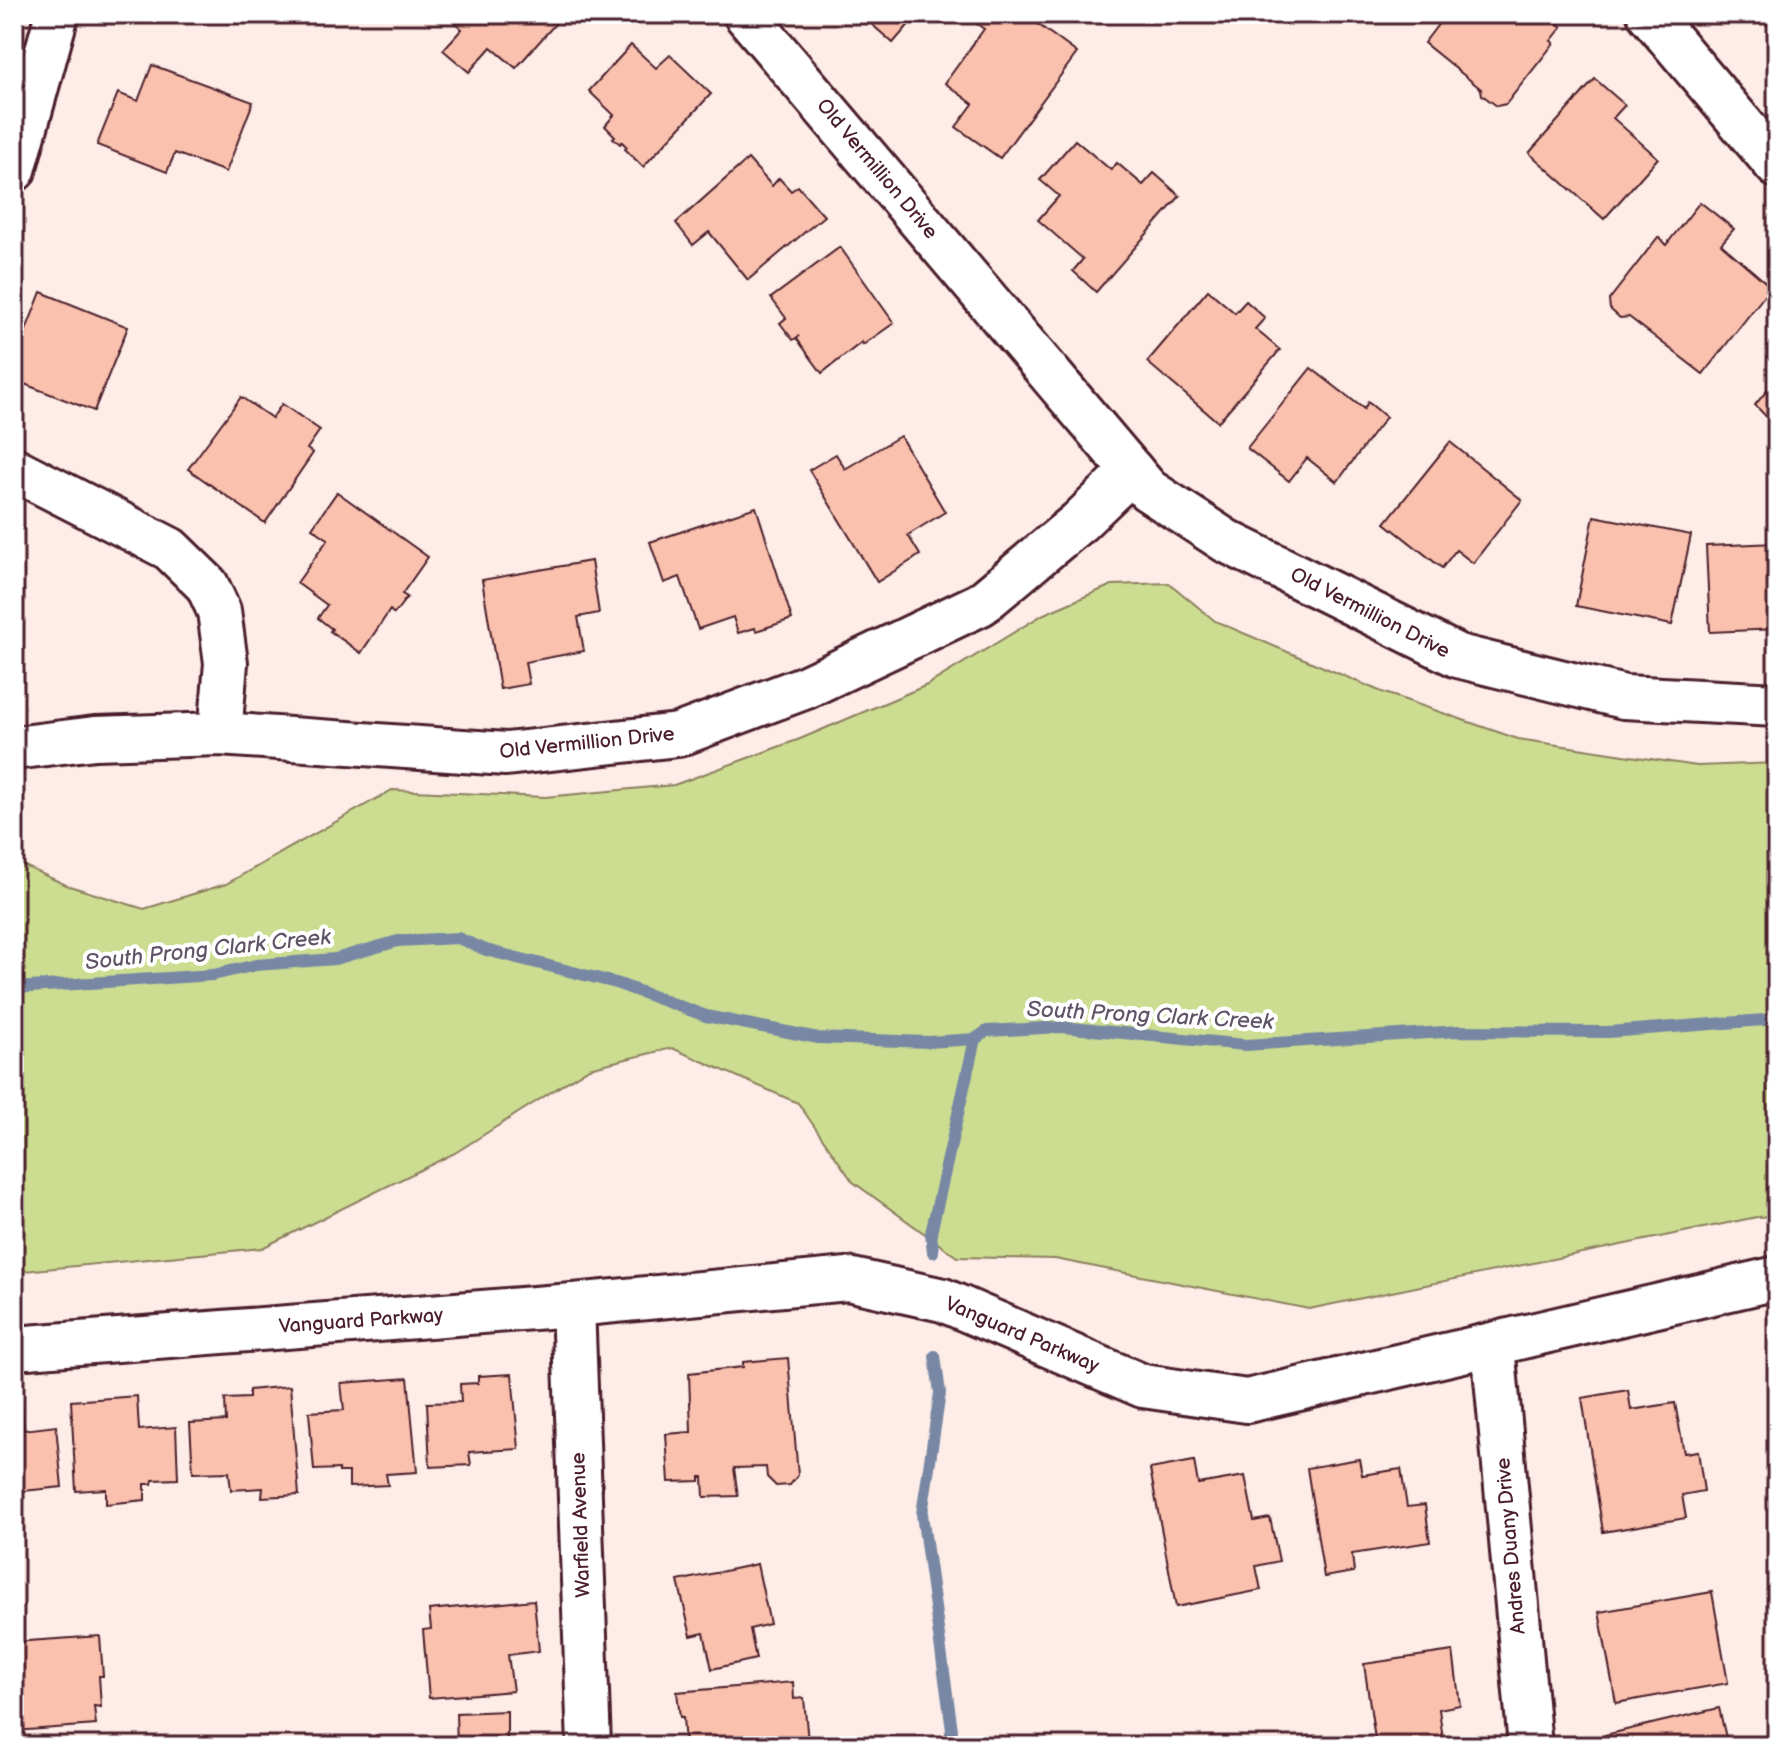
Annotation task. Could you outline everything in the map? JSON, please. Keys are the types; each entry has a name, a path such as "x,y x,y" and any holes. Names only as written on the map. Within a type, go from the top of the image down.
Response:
{"street":[{"path":"14,170 57,14"},
{"name":"Old Vermillion Drive","path":"745,14 1148,490 1226,541 1458,656 1624,697 1777,705"},
{"path":"1649,14 1777,166"},
{"path":"14,469 170,549 207,585 219,611 226,663 220,734"},
{"name":"Old Vermillion Drive","path":"14,748 95,738 220,734 506,754 678,735 806,687 981,604 1079,522 1132,471"},
{"name":"Vanguard Parkway","path":"14,1348 573,1305 848,1279 943,1300 1143,1386 1247,1401 1777,1278"},
{"name":"Warfield Avenue","path":"573,1305 589,1746"},
{"name":"Andres Duany Drive","path":"1493,1346 1530,1746"}],"green space":[{"path":"1169,583 1215,621 1382,692 1518,739 1697,766 1777,763 1777,1216 1757,1217 1309,1309 1055,1259 957,1257 853,1182 798,1103 672,1048 589,1068 455,1153 262,1248 14,1272 14,861 66,885 144,909 226,884 392,790 545,797 674,785 800,739 927,685 1044,614 1112,585"}],"building":[{"path":"445,14 564,14 516,68 491,47 469,72 443,50 462,29"},
{"path":"860,14 918,14 893,43"},
{"path":"973,14 1024,14 1077,53 1000,158 956,127 973,104 945,83 984,29 970,19"},
{"path":"1446,14 1543,14 1562,27 1551,41 1554,43 1506,104 1497,106 1482,95 1481,89 1424,43"},
{"path":"1759,14 1777,14 1777,27 1772,31"},
{"path":"631,45 656,68 670,55 711,94 643,167 622,142 620,144 613,138 615,136 605,126 614,115 589,91"},
{"path":"152,65 253,102 226,172 175,153 167,172 97,145 118,93 138,101"},
{"path":"1595,79 1625,105 1613,118 1658,158 1604,219 1529,153"},
{"path":"1075,140 1111,170 1117,163 1143,185 1154,173 1180,196 1096,292 1073,271 1083,259 1038,220 1059,196 1040,180"},
{"path":"748,159 772,186 779,178 791,191 798,186 824,216 748,280 709,232 693,245 676,223"},
{"path":"1700,202 1734,229 1721,244 1771,287 1703,374 1629,317 1620,318 1610,309 1609,300 1658,237 1666,245"},
{"path":"840,247 894,323 863,345 862,342 822,373 797,339 799,336 793,340 780,323 786,318 771,298"},
{"path":"1208,290 1235,313 1246,301 1265,318 1255,329 1280,350 1218,422 1147,362"},
{"path":"41,292 128,327 94,411 14,380 14,361"},
{"path":"1311,368 1364,409 1368,402 1386,417 1337,482 1307,458 1289,481 1247,448"},
{"path":"1777,378 1777,428 1755,405"},
{"path":"241,397 272,418 282,404 320,430 307,449 313,453 265,523 188,469"},
{"path":"900,436 945,512 908,535 920,555 877,582 809,470 836,454 845,469"},
{"path":"1450,442 1522,500 1473,563 1456,550 1442,568 1385,523"},
{"path":"337,492 428,557 402,594 407,597 394,614 390,610 361,653 330,631 332,629 318,618 327,605 297,583 328,539 312,528"},
{"path":"756,507 792,619 756,631 755,628 738,633 733,617 698,629 680,577 664,583 650,542"},
{"path":"1594,516 1691,535 1672,625 1576,606"},
{"path":"1777,543 1777,629 1710,632 1706,546"},
{"path":"591,561 599,613 578,617 584,651 525,662 529,684 500,689 482,580"},
{"path":"788,1358 798,1475 790,1485 776,1486 767,1477 766,1467 734,1468 738,1496 704,1497 703,1477 700,1481 669,1482 666,1434 691,1432 689,1373 743,1367 743,1362"},
{"path":"512,1374 519,1449 469,1452 471,1465 430,1467 427,1403 461,1402 460,1384 478,1383 478,1376"},
{"path":"408,1378 417,1472 386,1474 388,1485 349,1487 349,1472 339,1472 339,1469 314,1470 309,1412 344,1410 341,1383"},
{"path":"290,1386 299,1495 262,1497 263,1488 231,1490 229,1472 193,1473 190,1423 226,1421 225,1399 249,1398 249,1390"},
{"path":"1628,1390 1631,1410 1675,1403 1684,1453 1698,1451 1704,1491 1682,1495 1686,1518 1603,1532 1582,1398"},
{"path":"137,1396 139,1430 176,1427 178,1479 153,1480 152,1484 145,1484 145,1500 106,1504 106,1489 76,1491 71,1401"},
{"path":"22,1409 24,1430 56,1426 62,1487 14,1492 14,1410"},
{"path":"1359,1459 1362,1475 1401,1469 1407,1507 1425,1505 1430,1542 1352,1554 1354,1572 1324,1577 1307,1468"},
{"path":"1194,1461 1198,1484 1245,1476 1254,1521 1270,1518 1279,1561 1256,1566 1261,1590 1176,1607 1150,1469"},
{"path":"757,1564 770,1624 750,1629 756,1659 712,1669 704,1633 691,1636 678,1581"},
{"path":"1712,1592 1728,1683 1616,1703 1599,1612"},
{"path":"534,1600 539,1651 508,1655 513,1691 429,1698 423,1630 431,1629 429,1610"},
{"path":"100,1636 103,1676 99,1676 101,1707 94,1706 96,1725 14,1731 14,1676 18,1676 14,1642"},
{"path":"1453,1651 1460,1705 1439,1709 1443,1740 1403,1746 1376,1746 1364,1664"},
{"path":"793,1682 794,1699 804,1698 808,1742 798,1743 799,1746 685,1746 677,1692"},
{"path":"1719,1708 1728,1746 1608,1746 1605,1735"},
{"path":"507,1711 507,1745 529,1746 457,1746 456,1713"}],"waterway":[{"name":"South Prong Clark Creek","path":"14,988 213,975 256,965 335,959 398,941 458,938 486,950 616,983 706,1016 818,1038 928,1042 975,1039 987,1031 1062,1027 1245,1045 1459,1031 1608,1032 1777,1019"},
{"path":"933,1252 931,1233 975,1039"},
{"path":"935,1356 940,1393 922,1514 952,1730 947,1746"}]}
